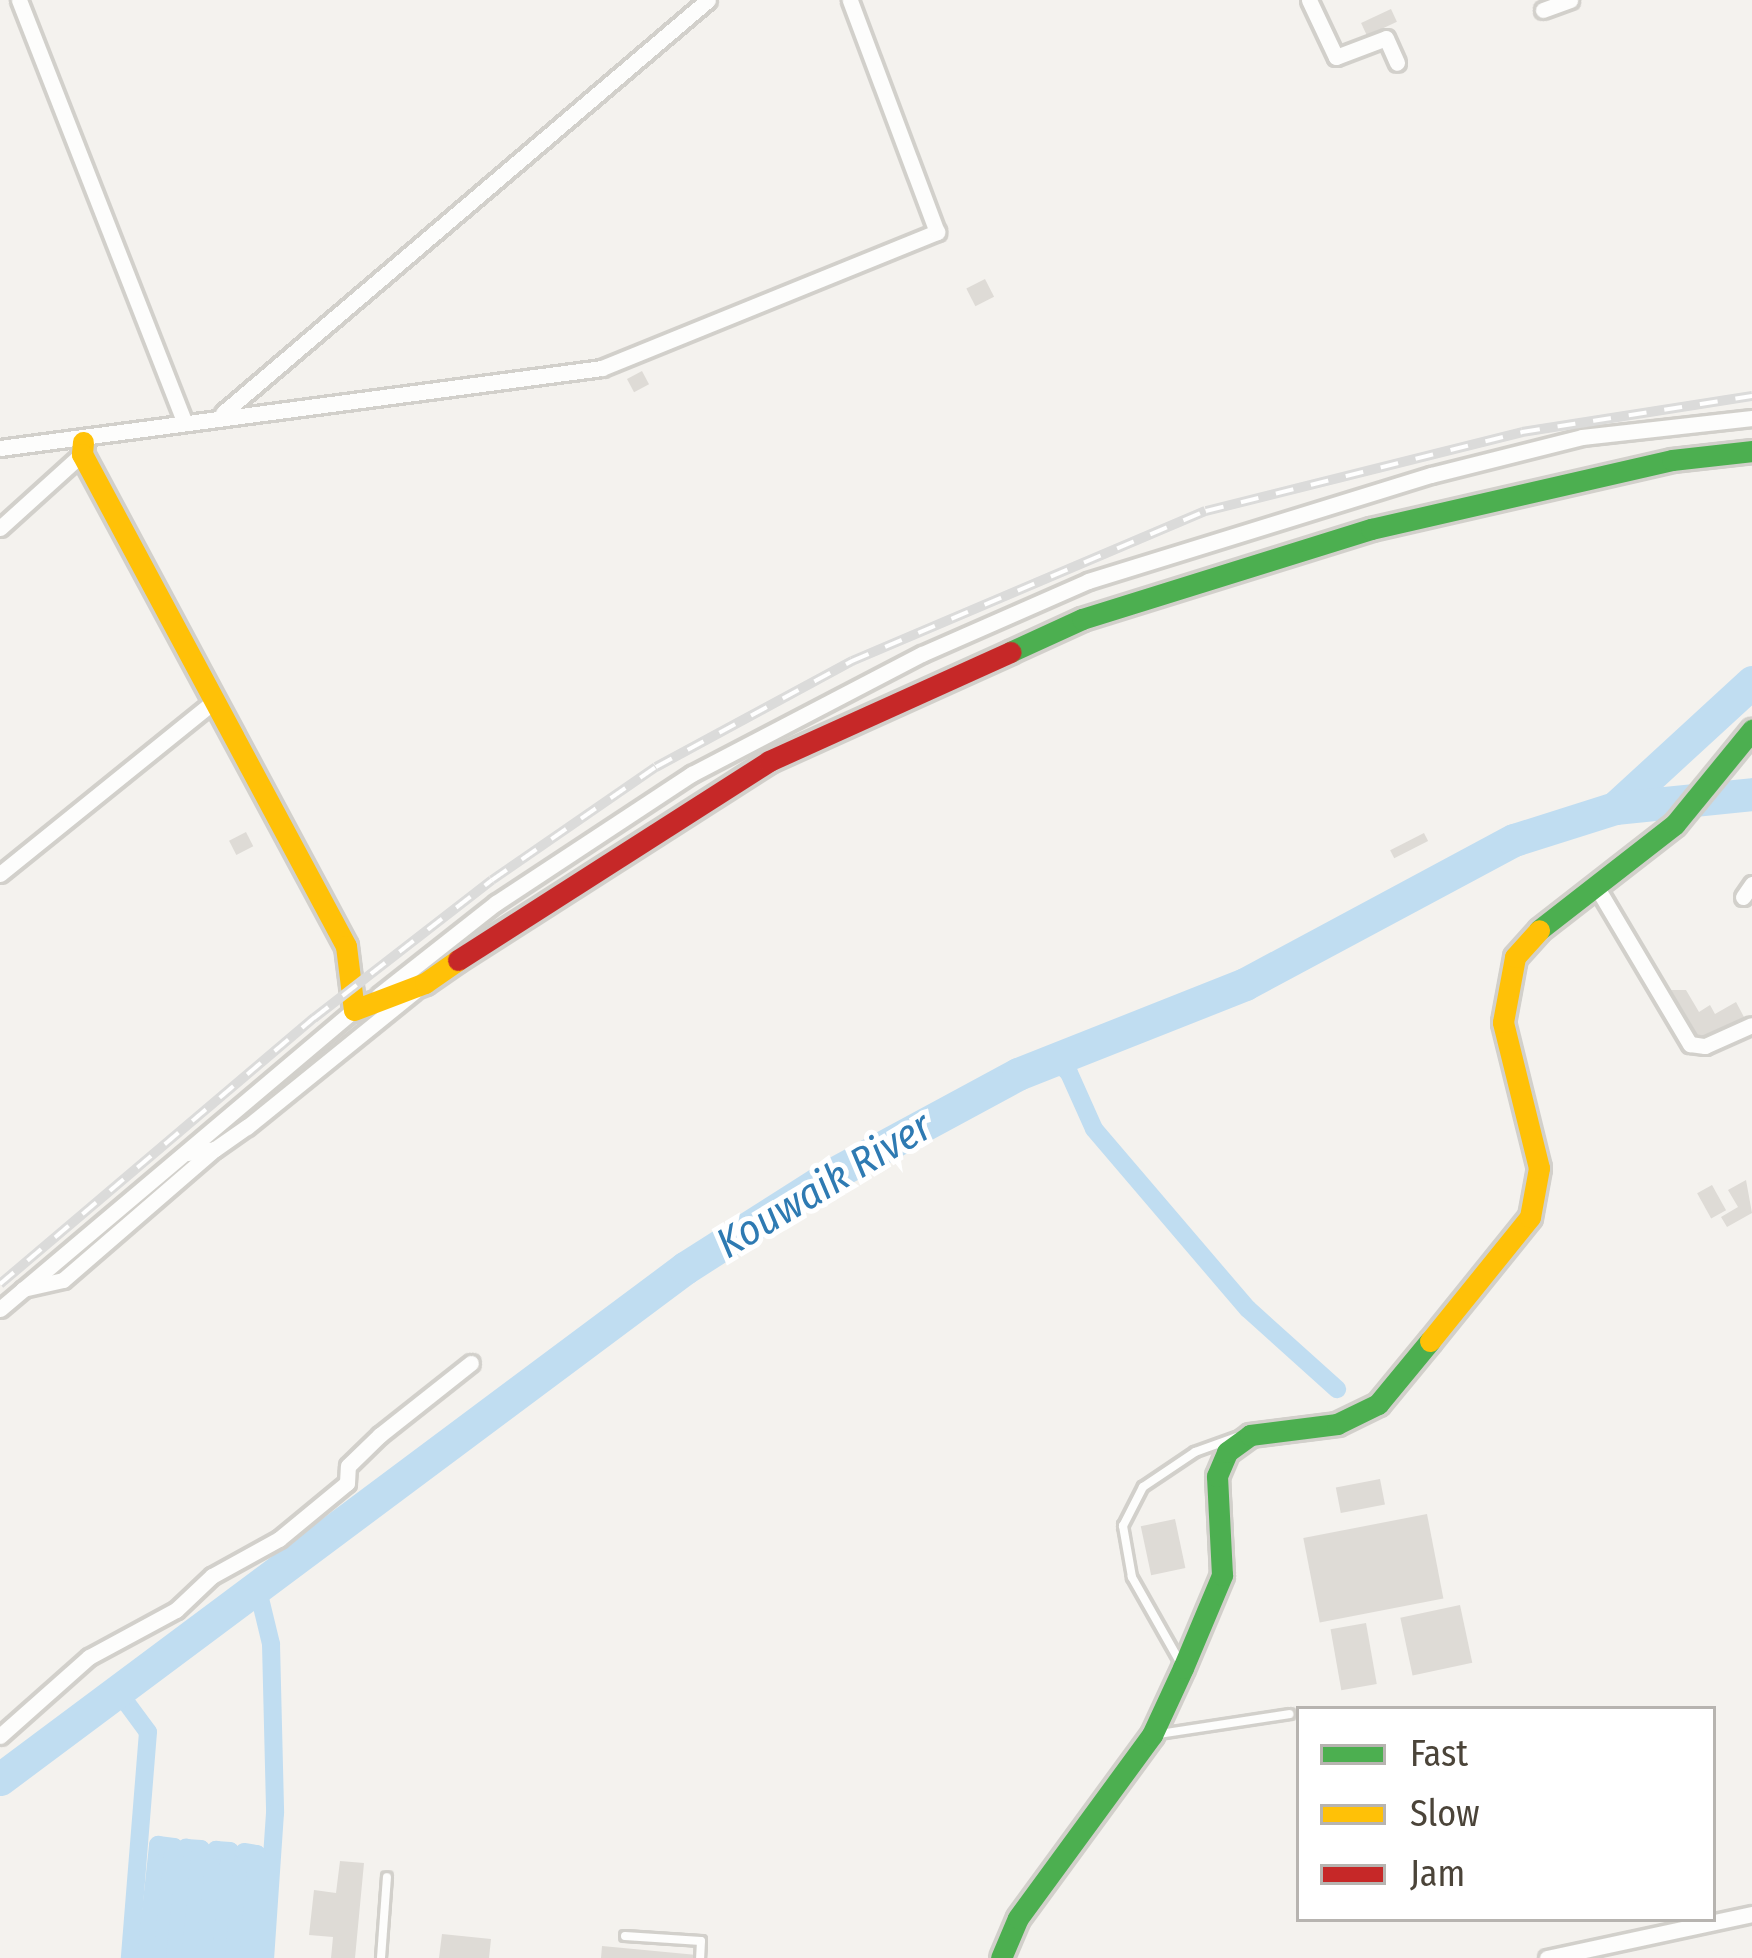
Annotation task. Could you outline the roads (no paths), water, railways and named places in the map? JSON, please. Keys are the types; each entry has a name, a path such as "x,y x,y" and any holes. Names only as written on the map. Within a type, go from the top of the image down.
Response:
{"street":[{"path":"19,0 184,421"},
{"path":"223,413 470,210 708,0"},
{"path":"0,448 82,448 223,413 602,368 937,232 850,0"},
{"path":"1309,0 1336,58 1386,38 1397,63"},
{"path":"1543,10 1570,0"},
{"path":"272,369 269,393 294,408"},
{"path":"0,1309 354,1010 496,903 692,774 922,654 1088,581 1408,481 1582,437 1752,418"},
{"path":"0,528 82,448"},
{"path":"82,448 346,946 354,1010"},
{"path":"23,1289 63,1280 215,1149 425,982 657,825 769,761 1082,620 1371,529 1672,460 1752,451"},
{"path":"0,874 213,702"},
{"path":"1001,1958 1018,1918 1152,1735 1183,1668 1224,1562 1220,1463 1250,1435 1337,1424 1378,1404 1530,1217 1539,1168 1502,1000 1526,943 1690,806 1752,730"},
{"path":"1596,886 1690,1044 1706,1046 1752,1025"},
{"path":"379,995 425,982"},
{"path":"184,1153 215,1149"},
{"path":"0,1736 89,1657 176,1610 212,1576 279,1539 347,1483 348,1466 380,1435 441,1394 471,1363"},
{"path":"1716,1922 1752,1914"},
{"path":"1547,1958 1715,1922"}],"lane":[{"path":"1183,1668 1122,1550 1127,1514 1164,1472 1217,1441 1250,1435"},
{"path":"1152,1735 1289,1714"},
{"path":"381,1958 387,1877"},
{"path":"625,1936 701,1941 700,1958"}],"waterway":[{"path":"1615,808 1752,682"},
{"name":"Kouwaik River","path":"0,1779 685,1268 831,1175 1018,1074 1245,984 1514,840 1615,808 1752,794"},
{"path":"1053,1058 1069,1073 1094,1129 1248,1309 1337,1389"},
{"path":"257,1586 271,1644 275,1813 265,1958"},
{"path":"117,1690 148,1732 130,1958"},
{"path":"146,1958 158,1845 174,1847 162,1958"},
{"path":"175,1958 186,1848 201,1849 190,1958"},
{"path":"204,1958 216,1850 230,1851 221,1958"},
{"path":"234,1958 244,1852 257,1854 248,1958"}],"railway":[{"path":"0,1284 314,1018 492,880 656,767 852,661 1206,511 1522,432 1752,396"}]}
